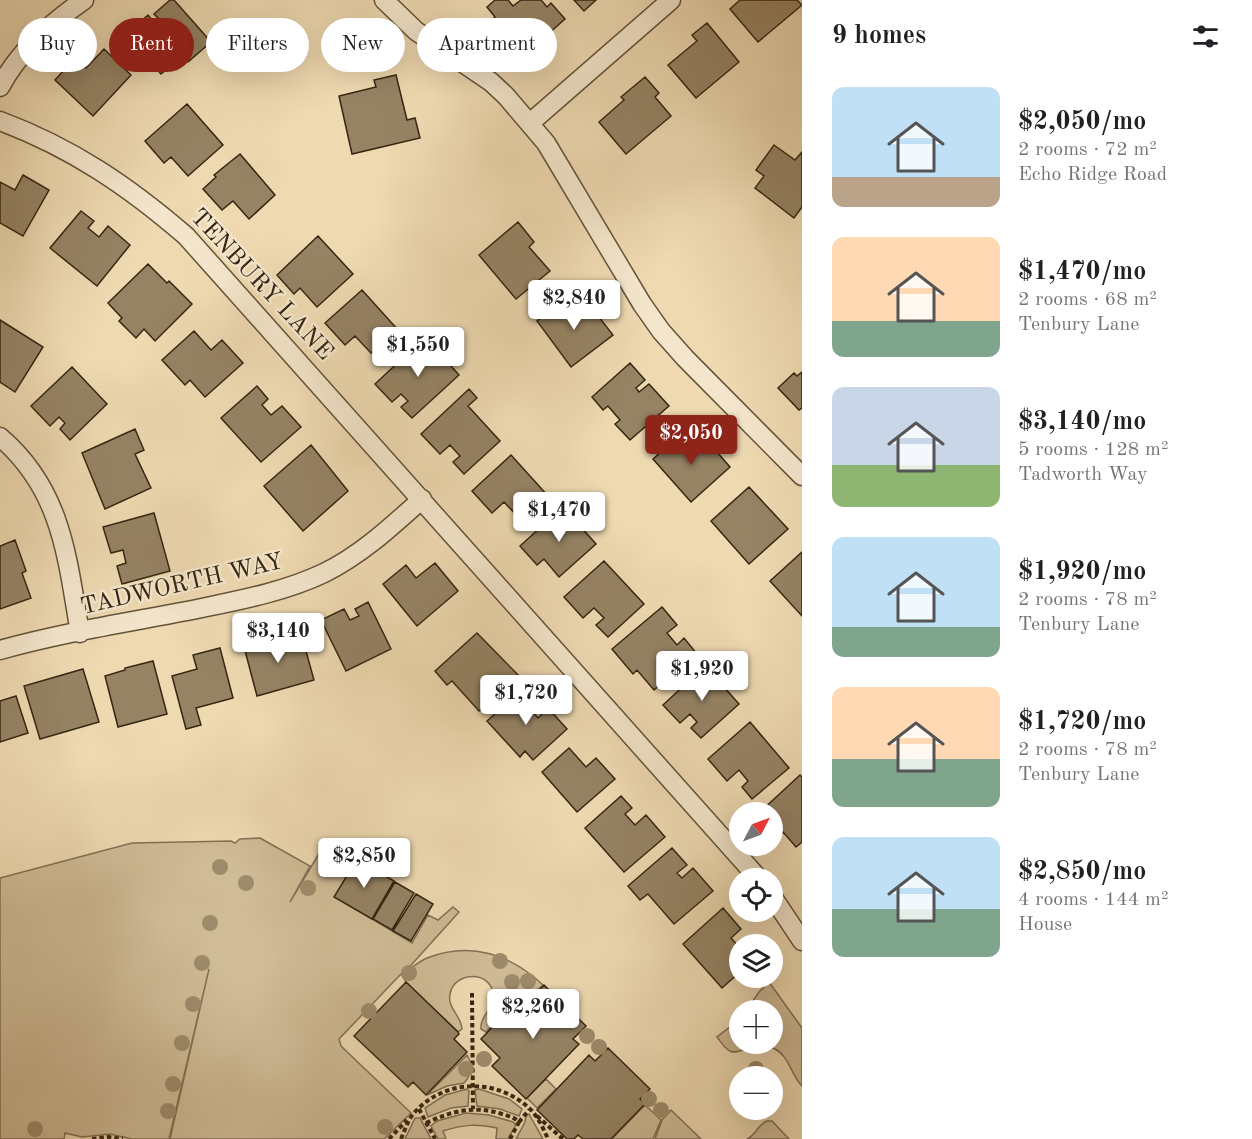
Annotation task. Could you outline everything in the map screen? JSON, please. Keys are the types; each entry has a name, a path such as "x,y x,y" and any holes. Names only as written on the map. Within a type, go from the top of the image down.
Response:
{"street":[{"path":"0,87 19,58 53,24 84,0"},
{"path":"384,0 416,31 491,82 530,123 546,143 642,304 661,331 802,476"},
{"path":"530,123 671,0"},
{"name":"TENBURY LANE","path":"0,121 59,146 88,162 123,184 186,236 749,868"},
{"path":"0,437 30,467 44,488 55,513 64,542 80,633"},
{"name":"TADWORTH WAY","path":"0,650 244,599 301,583 351,557 386,531 422,499"},
{"path":"783,912 802,941"}],"path":[{"path":"472,993 473,1108"},
{"path":"389,1139 428,1100 458,1087 473,1085 496,1089 515,1098 563,1139"},
{"path":"426,1123 451,1113 473,1108 494,1111 516,1118 519,1122"},
{"path":"419,1109 435,1139"},
{"path":"510,1139 519,1122 530,1110"},
{"path":"530,1110 548,1139"},
{"path":"401,1139 414,1113"},
{"path":"92,1139 108,1137 123,1139"}],"shaded area":[{"path":"260,838 310,866 290,902 326,842 329,843 332,839 360,855 335,897 412,943 428,915 438,920 453,907 459,912 404,973 427,958 443,953 474,951 503,958 517,965 543,985 533,994 528,989 486,1032 481,1029 481,1024 493,1000 491,987 480,978 465,978 458,981 450,994 450,1003 461,1024 462,1029 458,1032 406,982 401,974 339,1039 341,1046 411,1113 384,1139 170,1139 209,969 169,1139 132,1139 110,1134 82,1137 65,1133 64,1139 0,1139 0,878 132,843 231,841 235,843 240,839"},
{"path":"763,988 773,988 782,1000 754,1000"},
{"path":"783,1002 802,1028 802,1086 782,1054"},
{"path":"729,1028 729,1050 726,1049 717,1037"},
{"path":"467,1055 471,1063 468,1078 464,1083 447,1086 427,1095"},
{"path":"546,1079 556,1089 537,1108 527,1098"},
{"path":"467,1089 469,1091 468,1106 451,1108 428,1117 425,1108 445,1095"},
{"path":"479,1089 509,1099 522,1109 519,1116 500,1109 477,1106 475,1090"},
{"path":"645,1105 661,1120 653,1139 612,1139"},
{"path":"671,1110 701,1139 655,1139 662,1120"},
{"path":"466,1113 489,1115 516,1125 508,1139 496,1139 497,1128 476,1125 443,1131 446,1139 438,1139 431,1126 437,1121"},
{"path":"529,1114 543,1139 516,1139"},
{"path":"415,1118 420,1118 431,1139 405,1139"},
{"path":"767,1121 772,1121 789,1139 747,1139"}],"building":[{"path":"170,0 174,0 190,18 158,18 154,14"},
{"path":"495,0 508,0 513,6 521,0 541,0 547,7 551,3 565,19 557,26 557,18 494,18 487,7"},
{"path":"574,0 596,0 584,11"},
{"path":"740,0 797,0 802,5 758,42 730,9"},
{"path":"194,23 206,36 206,46 194,57"},
{"path":"707,23 739,62 696,98 668,65 697,41 692,35"},
{"path":"104,49 109,54 109,72 128,72 131,75 93,116 55,80 62,72 97,72 97,56"},
{"path":"396,75 407,120 415,118 420,138 352,154 339,96 376,87 374,80"},
{"path":"645,77 659,93 655,97 671,116 626,154 599,122 624,100 621,97"},
{"path":"187,104 223,145 188,176 171,157 164,163 145,141"},
{"path":"774,145 795,160 802,152 802,207 794,218 755,188 764,176 756,170"},
{"path":"240,154 275,195 249,219 233,201 222,210 203,189 216,177 214,175"},
{"path":"23,175 49,190 23,236 0,223 0,182 15,190"},
{"path":"81,211 94,221 88,228 99,237 108,226 130,245 97,286 50,248"},
{"path":"518,222 534,242 529,247 550,271 516,299 479,255"},
{"path":"318,236 353,274 317,307 300,288 294,294 277,275"},
{"path":"148,264 192,304 155,341 144,329 136,338 119,321 122,318 108,303"},
{"path":"362,290 398,330 371,353 355,336 345,345 325,323"},
{"path":"570,296 587,318 595,312 613,335 571,367 537,321"},
{"path":"0,320 43,347 15,392 0,382"},
{"path":"194,331 211,350 222,340 243,363 205,397 190,380 185,385 162,360"},
{"path":"421,341 430,351 434,347 459,375 412,418 401,407 408,401 401,394 392,402 375,384"},
{"path":"630,363 645,380 636,388 639,392 649,384 669,406 630,440 615,424 620,420 608,406 603,410 592,397"},
{"path":"72,367 107,404 70,440 60,429 65,423 59,417 50,426 31,406"},
{"path":"802,372 802,408 799,410 778,388 794,373 797,376"},
{"path":"257,386 268,399 262,405 271,415 282,406 301,427 261,462 221,418"},
{"path":"469,389 477,398 468,406 500,441 464,474 453,462 460,456 450,445 440,454 421,434"},
{"path":"135,429 144,450 135,454 151,488 105,509 82,453"},
{"path":"683,432 701,452 710,444 730,467 691,502 653,459"},
{"path":"311,445 348,491 303,531 264,486"},
{"path":"511,455 548,496 521,520 504,502 492,513 472,491"},
{"path":"749,487 788,529 749,564 711,521"},
{"path":"563,507 596,544 559,577 544,559 537,565 520,546"},
{"path":"154,513 170,571 122,584 117,566 126,563 123,550 111,553 103,527"},
{"path":"15,540 26,571 22,573 31,598 0,609 0,546"},
{"path":"802,552 802,616 770,581"},
{"path":"604,561 644,604 608,637 596,625 604,618 594,608 583,618 564,597"},
{"path":"435,563 458,591 417,626 383,584 406,565 416,578"},
{"path":"368,602 391,649 346,671 321,620 344,609 350,620 359,616 355,609"},
{"path":"662,607 677,625 667,633 677,645 684,638 697,654 654,690 637,670 633,674 612,649"},
{"path":"301,633 314,680 257,696 243,643 270,636 274,650 288,646 285,637"},
{"path":"477,633 519,676 479,711 452,681 447,685 435,671"},
{"path":"220,648 233,698 196,708 201,725 186,729 172,676 197,669 193,655"},
{"path":"153,661 167,714 118,727 105,676"},
{"path":"705,666 739,704 701,738 691,728 697,722 690,714 680,723 663,705"},
{"path":"83,669 99,722 40,739 24,686"},
{"path":"524,688 536,701 529,707 538,718 548,708 567,729 533,760 525,751 520,757 487,721"},
{"path":"16,696 28,733 0,742 0,701"},
{"path":"750,722 789,768 752,799 742,787 748,781 739,770 727,781 708,759"},
{"path":"569,748 586,767 596,758 615,779 577,812 542,772"},
{"path":"800,775 802,777 802,842 796,847 783,832 783,802 771,802"},
{"path":"621,796 632,808 625,814 635,825 646,815 665,837 624,872 585,828"},
{"path":"672,848 687,865 677,873 682,878 693,868 713,891 674,924 648,894 640,900 628,886"},
{"path":"357,859 394,881 372,919 334,897"},
{"path":"395,882 414,893 392,930 373,919"},
{"path":"416,894 433,904 411,941 393,931"},
{"path":"723,908 729,915 729,922 735,922 741,929 735,934 729,934 729,982 722,988 683,944"},
{"path":"406,982 458,1032 459,1034 454,1039 467,1052 426,1095 413,1082 408,1087 354,1036"},
{"path":"544,985 586,1026 573,1039 579,1044 526,1099 492,1066 500,1058 481,1039 528,990 534,995"},
{"path":"608,1048 650,1089 640,1099 645,1104 611,1139 583,1139 578,1135 574,1139 567,1139 537,1110 589,1055 595,1061"}]}
